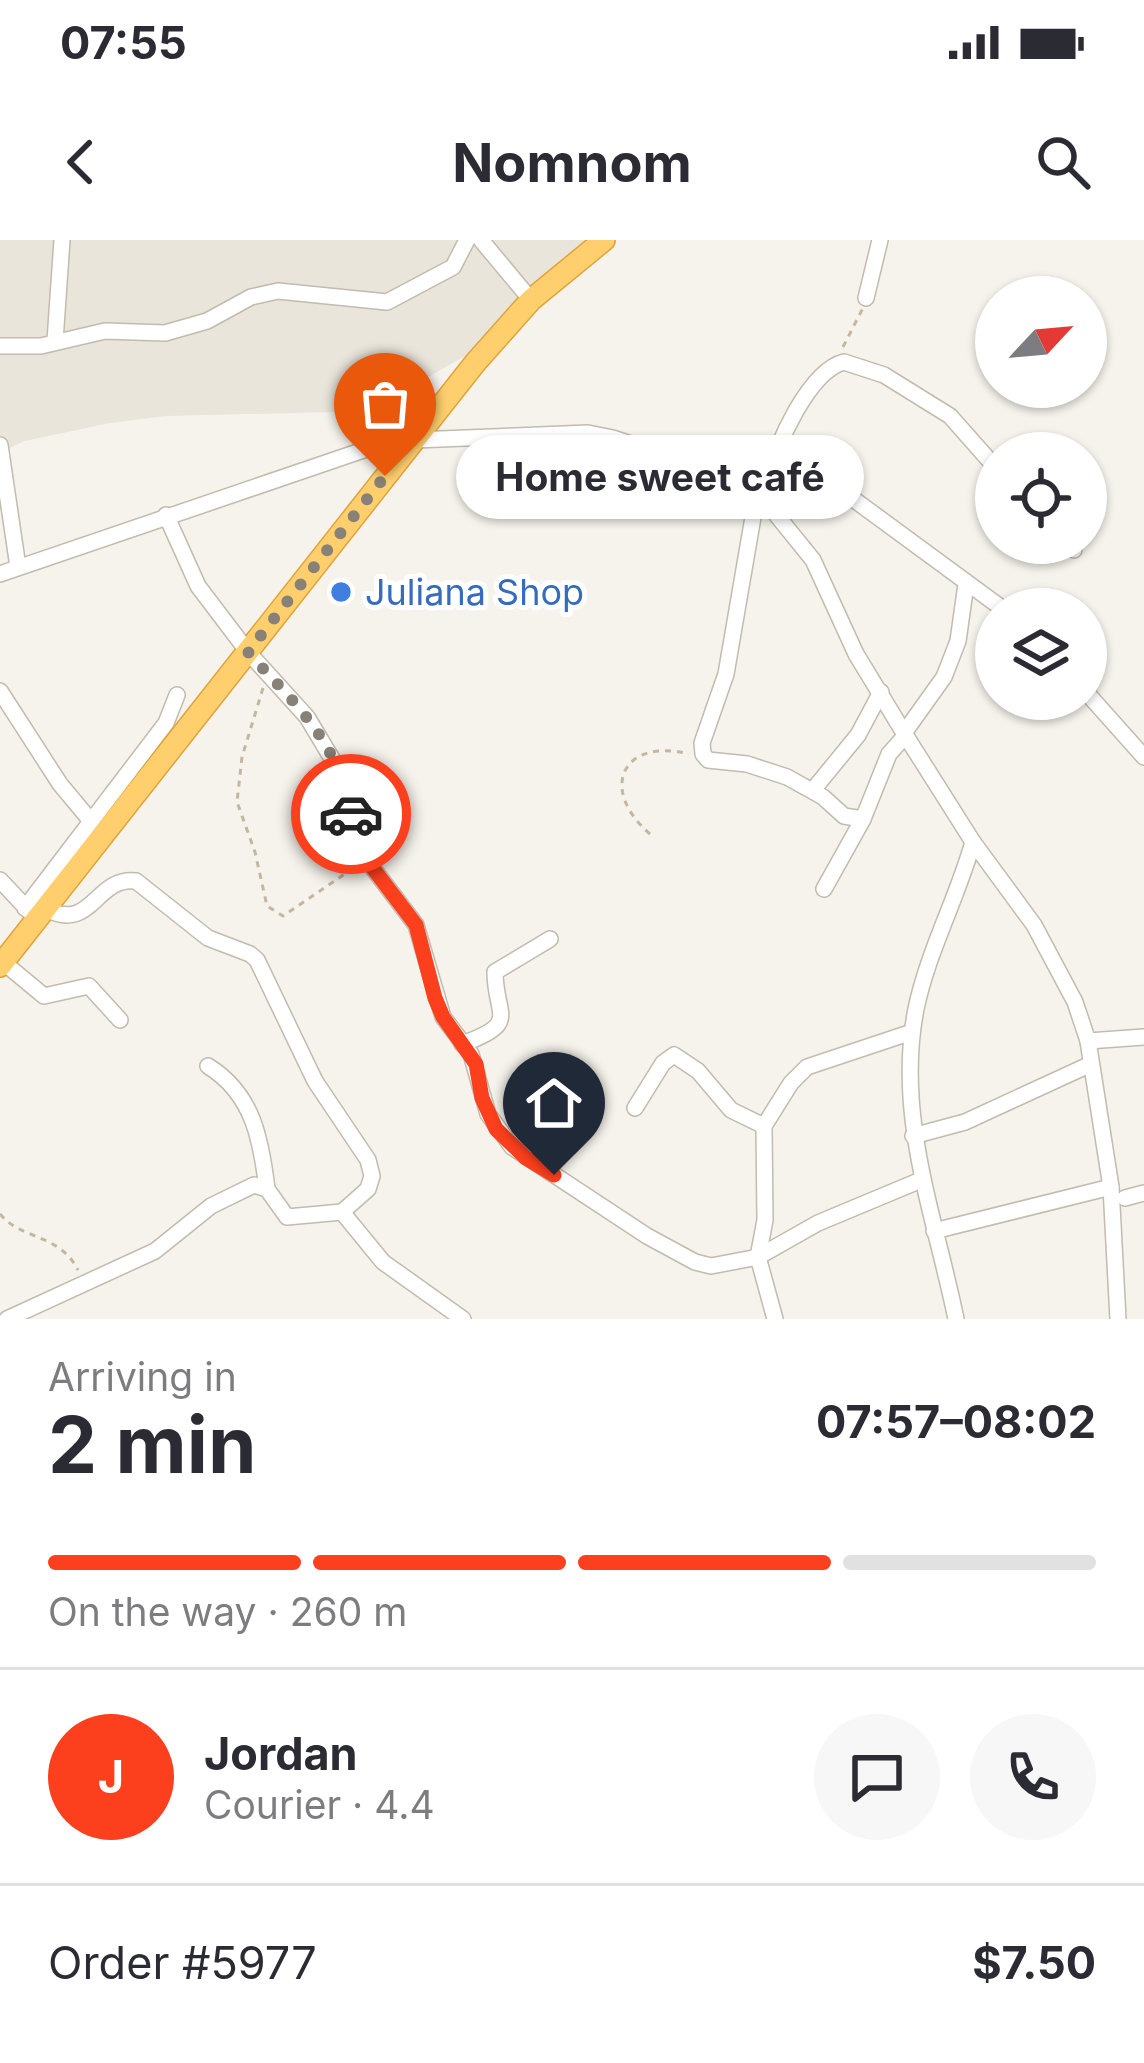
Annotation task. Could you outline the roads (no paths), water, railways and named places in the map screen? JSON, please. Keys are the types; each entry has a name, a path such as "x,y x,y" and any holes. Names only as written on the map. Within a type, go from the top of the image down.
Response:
{"highway":[{"path":"1,964 36,912 412,441 531,300 604,240"}],"street":[{"path":"55,341 62,240"},
{"path":"0,346 104,331 165,333 207,321 251,297 278,291 387,302 453,267 467,240"},
{"path":"481,240 531,300"},
{"path":"866,298 880,240"},
{"path":"768,478 795,412 834,365 855,365 912,392 963,428 975,447"},
{"path":"0,574 391,441 588,433 740,480 800,481 856,501 975,590"},
{"path":"1,451 18,567"},
{"path":"740,480 813,560 848,636 904,735 1034,925 1076,1001 1088,1041 1111,1186 1118,1319"},
{"path":"757,494 726,674 702,743 703,754 708,760 764,769 813,790 844,816 863,818"},
{"path":"166,515 188,569 248,652 307,717 337,767 366,859 416,925 435,998 476,1064 482,1098 496,1129 526,1158 647,1236 711,1266 758,1257 818,1222 921,1180"},
{"path":"824,889 863,818 889,754 944,677 958,641 966,584"},
{"path":"0,691 47,765 90,820"},
{"path":"813,790 858,735 881,692"},
{"path":"36,912 90,820 166,723 177,695"},
{"path":"1107,716 1144,757"},
{"path":"956,1319 913,1136 912,1032 927,967 961,886 973,842"},
{"path":"0,880 36,912 64,917 77,915 118,882 136,881 208,938 250,953 314,1081 368,1160 372,1176 368,1189 342,1212 287,1217 266,1189 254,1119 241,1094 208,1066"},
{"path":"462,1044 489,1032 502,1019 495,973 550,939"},
{"path":"1,964 44,996 89,986 120,1020"},
{"path":"775,1319 758,1257 765,1220 764,1126 807,1066 912,1032"},
{"path":"1088,1041 1144,1037"},
{"path":"634,1108 663,1063 674,1055 698,1072 731,1110 764,1126"},
{"path":"913,1136 965,1122 1091,1064"},
{"path":"7,1319 155,1251 211,1206 240,1190 254,1185 266,1189"},
{"path":"934,1231 1111,1186"},
{"path":"1125,1198 1144,1193"},
{"path":"342,1212 383,1262 463,1319"}],"place":[{"name":"Home sweet café","path":"385,476"},
{"name":"Juliana Shop","path":"341,592"}]}
